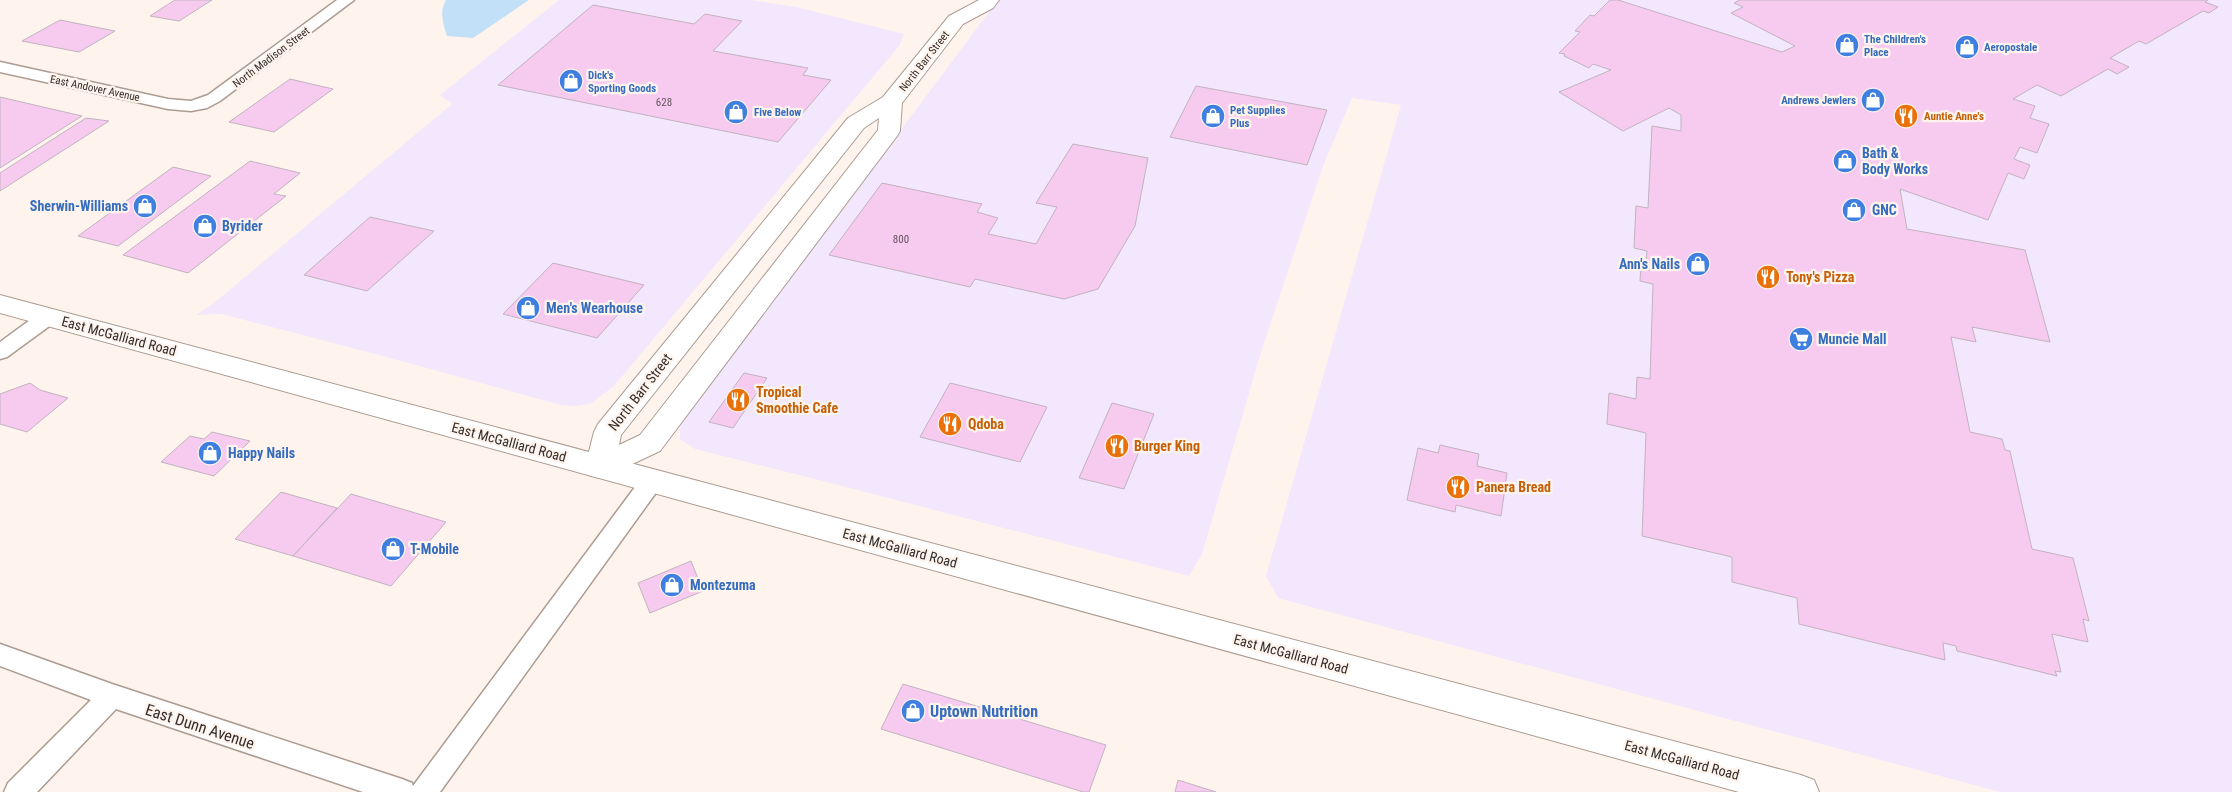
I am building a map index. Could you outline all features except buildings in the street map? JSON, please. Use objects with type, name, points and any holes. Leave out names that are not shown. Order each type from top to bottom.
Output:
[{"type":"main road","name":"North Barr Street","points":[[599,467],[608,432],[856,123],[891,102],[956,10],[986,4],[988,0]]},
{"type":"main road","name":"North Barr Street","points":[[599,467],[650,443],[889,131],[891,102]]},
{"type":"main road","name":"East McGalliard Road","points":[[0,304],[1801,792]]},
{"type":"street","name":"North Madison Street","points":[[191,108],[201,106],[214,98],[347,0]]},
{"type":"street","name":"East Andover Avenue","points":[[0,68],[191,108]]},
{"type":"street","points":[[0,352],[48,317]]},
{"type":"street","points":[[424,792],[652,481]]},
{"type":"street","name":"East Dunn Avenue","points":[[0,655],[112,696],[402,792]]},
{"type":"street","points":[[18,792],[112,696]]},
{"type":"shaded area","points":[[559,0],[751,0],[796,7],[904,34],[899,46],[614,386],[590,404],[576,406],[561,405],[222,314],[196,315],[214,303],[452,104],[440,95]]},
{"type":"shaded area","name":"Muncie Mall","points":[[998,0],[2232,0],[2232,792],[2000,792],[1278,598],[1266,576],[1401,105],[1352,98],[1323,166],[1261,352],[1202,554],[1189,576],[695,449],[680,439],[680,425]]},
{"type":"water","points":[[446,0],[529,0],[473,38],[447,36],[442,13]]},
{"type":"place","name":"The Children's Place","points":[[1847,45]]},
{"type":"place","name":"Aeropostale","points":[[1967,47]]},
{"type":"place","name":"Dick's Sporting Goods","points":[[571,81]]},
{"type":"place","name":"Andrews Jewlers","points":[[1873,100]]},
{"type":"place","name":"Five Below","points":[[736,112]]},
{"type":"place","name":"Pet Supplies Plus","points":[[1213,116]]},
{"type":"place","name":"Auntie Anne's","points":[[1906,116]]},
{"type":"place","name":"Bath & Body Works","points":[[1845,161]]},
{"type":"place","name":"Sherwin-Williams","points":[[145,206]]},
{"type":"place","name":"GNC","points":[[1854,210]]},
{"type":"place","name":"Byrider","points":[[205,226]]},
{"type":"place","name":"Ann's Nails","points":[[1698,264]]},
{"type":"place","name":"Tony's Pizza","points":[[1768,277]]},
{"type":"place","name":"Men's Wearhouse","points":[[528,308]]},
{"type":"place","name":"Muncie Mall","points":[[1801,339]]},
{"type":"place","name":"Tropical Smoothie Cafe","points":[[738,400]]},
{"type":"place","name":"Qdoba","points":[[950,424]]},
{"type":"place","name":"Burger King","points":[[1117,446]]},
{"type":"place","name":"Happy Nails","points":[[210,453]]},
{"type":"place","name":"Panera Bread","points":[[1458,487]]},
{"type":"place","name":"T-Mobile","points":[[393,549]]},
{"type":"place","name":"Montezuma","points":[[672,585]]},
{"type":"place","name":"Uptown Nutrition","points":[[913,711]]}]
